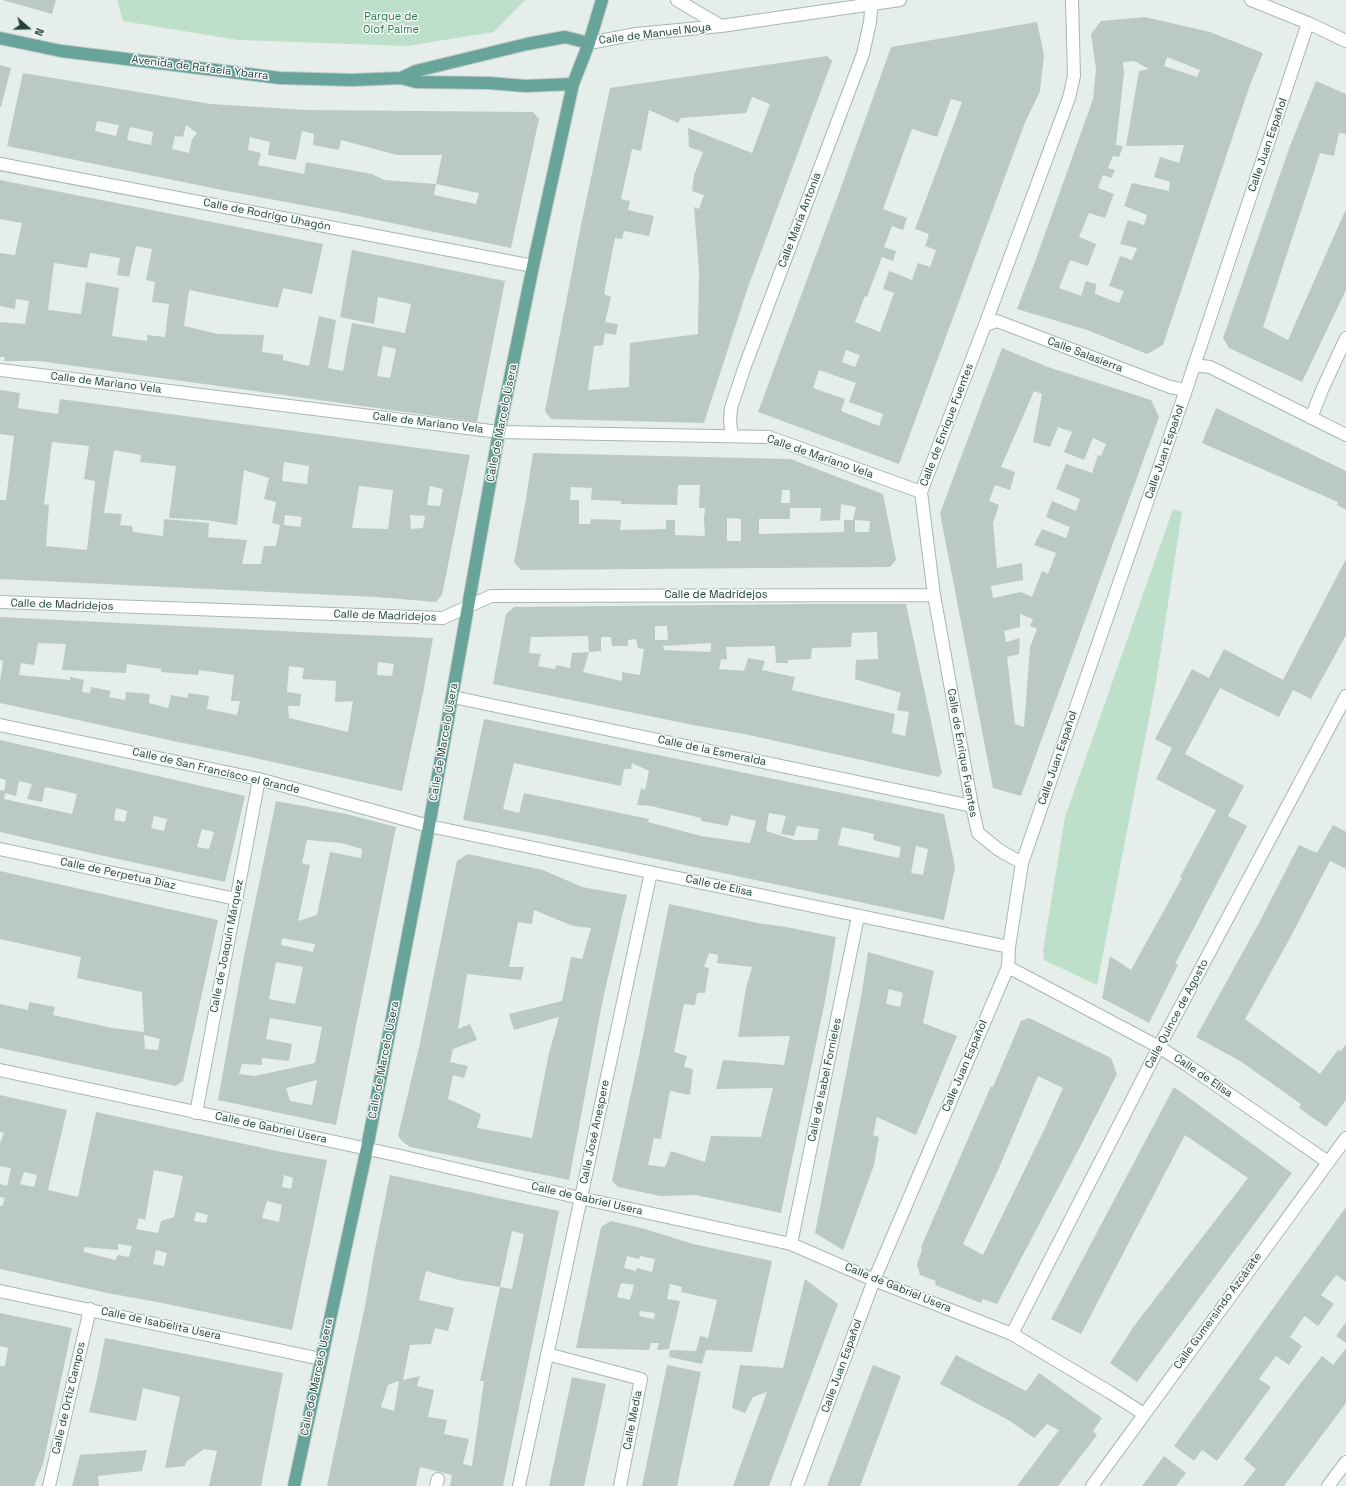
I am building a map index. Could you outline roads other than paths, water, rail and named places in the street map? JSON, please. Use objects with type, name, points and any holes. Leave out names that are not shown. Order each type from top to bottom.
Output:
[{"type":"main road","name":"Calle de Marcelo Usera","points":[[294,1486],[367,1148],[453,697],[467,608],[499,432],[533,266],[573,84],[589,42],[602,0]]},
{"type":"main road","name":"Avenida de Rafaela Ybarra","points":[[401,78],[416,71],[526,44],[565,37],[589,42]]},
{"type":"main road","name":"Avenida de Rafaela Ybarra","points":[[0,38],[61,51],[280,78],[352,80],[401,78],[416,82],[489,83],[525,86],[573,84]]},
{"type":"street","name":"Calle de Manuel Noya","points":[[677,0],[721,26]]},
{"type":"street","name":"Calle de Manuel Noya","points":[[589,42],[636,34],[721,26],[872,2],[900,0]]},
{"type":"street","name":"Calle de Enrique Fuentes","points":[[1022,863],[999,850],[978,833],[934,594],[921,492],[1069,98],[1074,76],[1072,0]]},
{"type":"street","points":[[1251,0],[1308,23],[1346,41]]},
{"type":"street","name":"Calle María Antonia","points":[[732,436],[730,422],[731,408],[863,54],[870,22],[872,2]]},
{"type":"street","name":"Calle Juan Español","points":[[797,1486],[874,1280],[1008,967],[1009,947],[1022,863],[1186,390],[1308,23]]},
{"type":"street","name":"Calle de Rodrigo Uhagón","points":[[0,164],[533,266]]},
{"type":"street","name":"Calle Salasierra","points":[[985,325],[997,321],[1170,387],[1186,390]]},
{"type":"street","points":[[1311,418],[1346,338]]},
{"type":"street","points":[[1194,365],[1210,367],[1346,435]]},
{"type":"street","name":"Calle de Mariano Vela","points":[[0,370],[499,432],[769,437],[921,492]]},
{"type":"street","name":"Calle de Madridejos","points":[[0,602],[443,618],[490,596],[934,594]]},
{"type":"street","name":"Calle Quince de Agosto","points":[[1012,1334],[1159,1047],[1346,696]]},
{"type":"street","name":"Calle de la Esmeralda","points":[[453,697],[972,806]]},
{"type":"street","name":"Calle de San Francisco el Grande","points":[[0,725],[259,779],[429,826]]},
{"type":"street","name":"Calle de Joaquín Márquez","points":[[196,1113],[259,779]]},
{"type":"street","name":"Calle de Elisa","points":[[429,826],[1009,947]]},
{"type":"street","name":"Calle de Perpetua Díaz","points":[[0,849],[236,899]]},
{"type":"street","name":"Calle José Anespere","points":[[519,1486],[651,872]]},
{"type":"street","name":"Calle de Isabel Fornieles","points":[[792,1244],[858,916]]},
{"type":"street","name":"Calle de Elisa","points":[[1008,967],[1159,1047],[1328,1162]]},
{"type":"street","name":"Calle de Gabriel Usera","points":[[0,1070],[196,1113],[367,1148],[580,1198],[792,1244],[874,1280],[1012,1334],[1144,1414]]},
{"type":"street","name":"Calle Gumersindo Azcárate","points":[[1092,1486],[1346,1138]]},
{"type":"street","name":"Calle de Isabelita Usera","points":[[0,1291],[321,1359]]},
{"type":"street","name":"Calle de Ortiz Campos","points":[[49,1486],[90,1309]]},
{"type":"street","name":"Calle Media","points":[[547,1354],[641,1379],[620,1486]]},
{"type":"street","points":[[1328,1486],[1346,1462]]},
{"type":"park label","name":"Parque de Olof Palme","points":[[391,23]]}]
